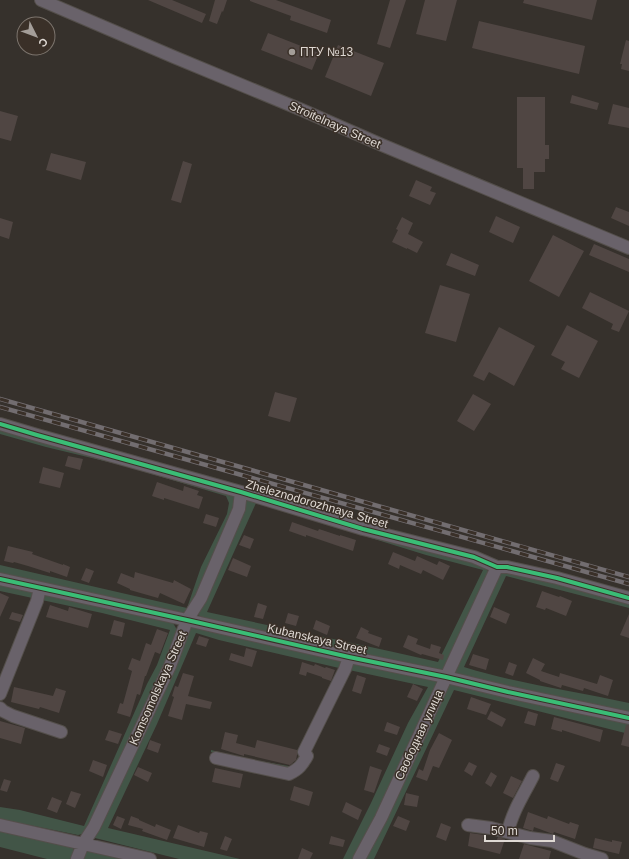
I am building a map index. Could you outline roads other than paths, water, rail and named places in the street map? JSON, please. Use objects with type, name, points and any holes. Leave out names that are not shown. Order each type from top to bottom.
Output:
[{"type":"street","name":"Stroitelnaya Street","points":[[41,0],[629,248]]},
{"type":"street","name":"Zheleznodorozhnaya Street","points":[[0,424],[241,492],[363,529],[474,557],[497,567],[507,567],[557,578],[629,598]]},
{"type":"street","name":"Komsomolskaya Street","points":[[77,859],[83,844],[94,827],[170,666],[187,620],[201,598],[207,585],[239,509],[241,492]]},
{"type":"street","name":"Свободная улица","points":[[359,859],[381,818],[497,567]]},
{"type":"street","name":"Kubanskaya Street","points":[[0,579],[629,718]]},
{"type":"street","points":[[0,694],[37,601],[40,588]]},
{"type":"street","name":"Kubanskaya Street","points":[[216,758],[289,774],[297,770],[307,756],[304,752],[345,669],[349,657]]},
{"type":"street","points":[[0,708],[13,716],[61,732]]},
{"type":"street","points":[[508,832],[517,807],[533,776]]},
{"type":"street","points":[[0,825],[150,859]]},
{"type":"street","points":[[468,825],[491,828],[530,838],[552,841],[602,859]]},
{"type":"railway","points":[[0,399],[629,577]]},
{"type":"railway","points":[[0,407],[629,584]]},
{"type":"place","name":"ПТУ №13","points":[[292,52]]}]
